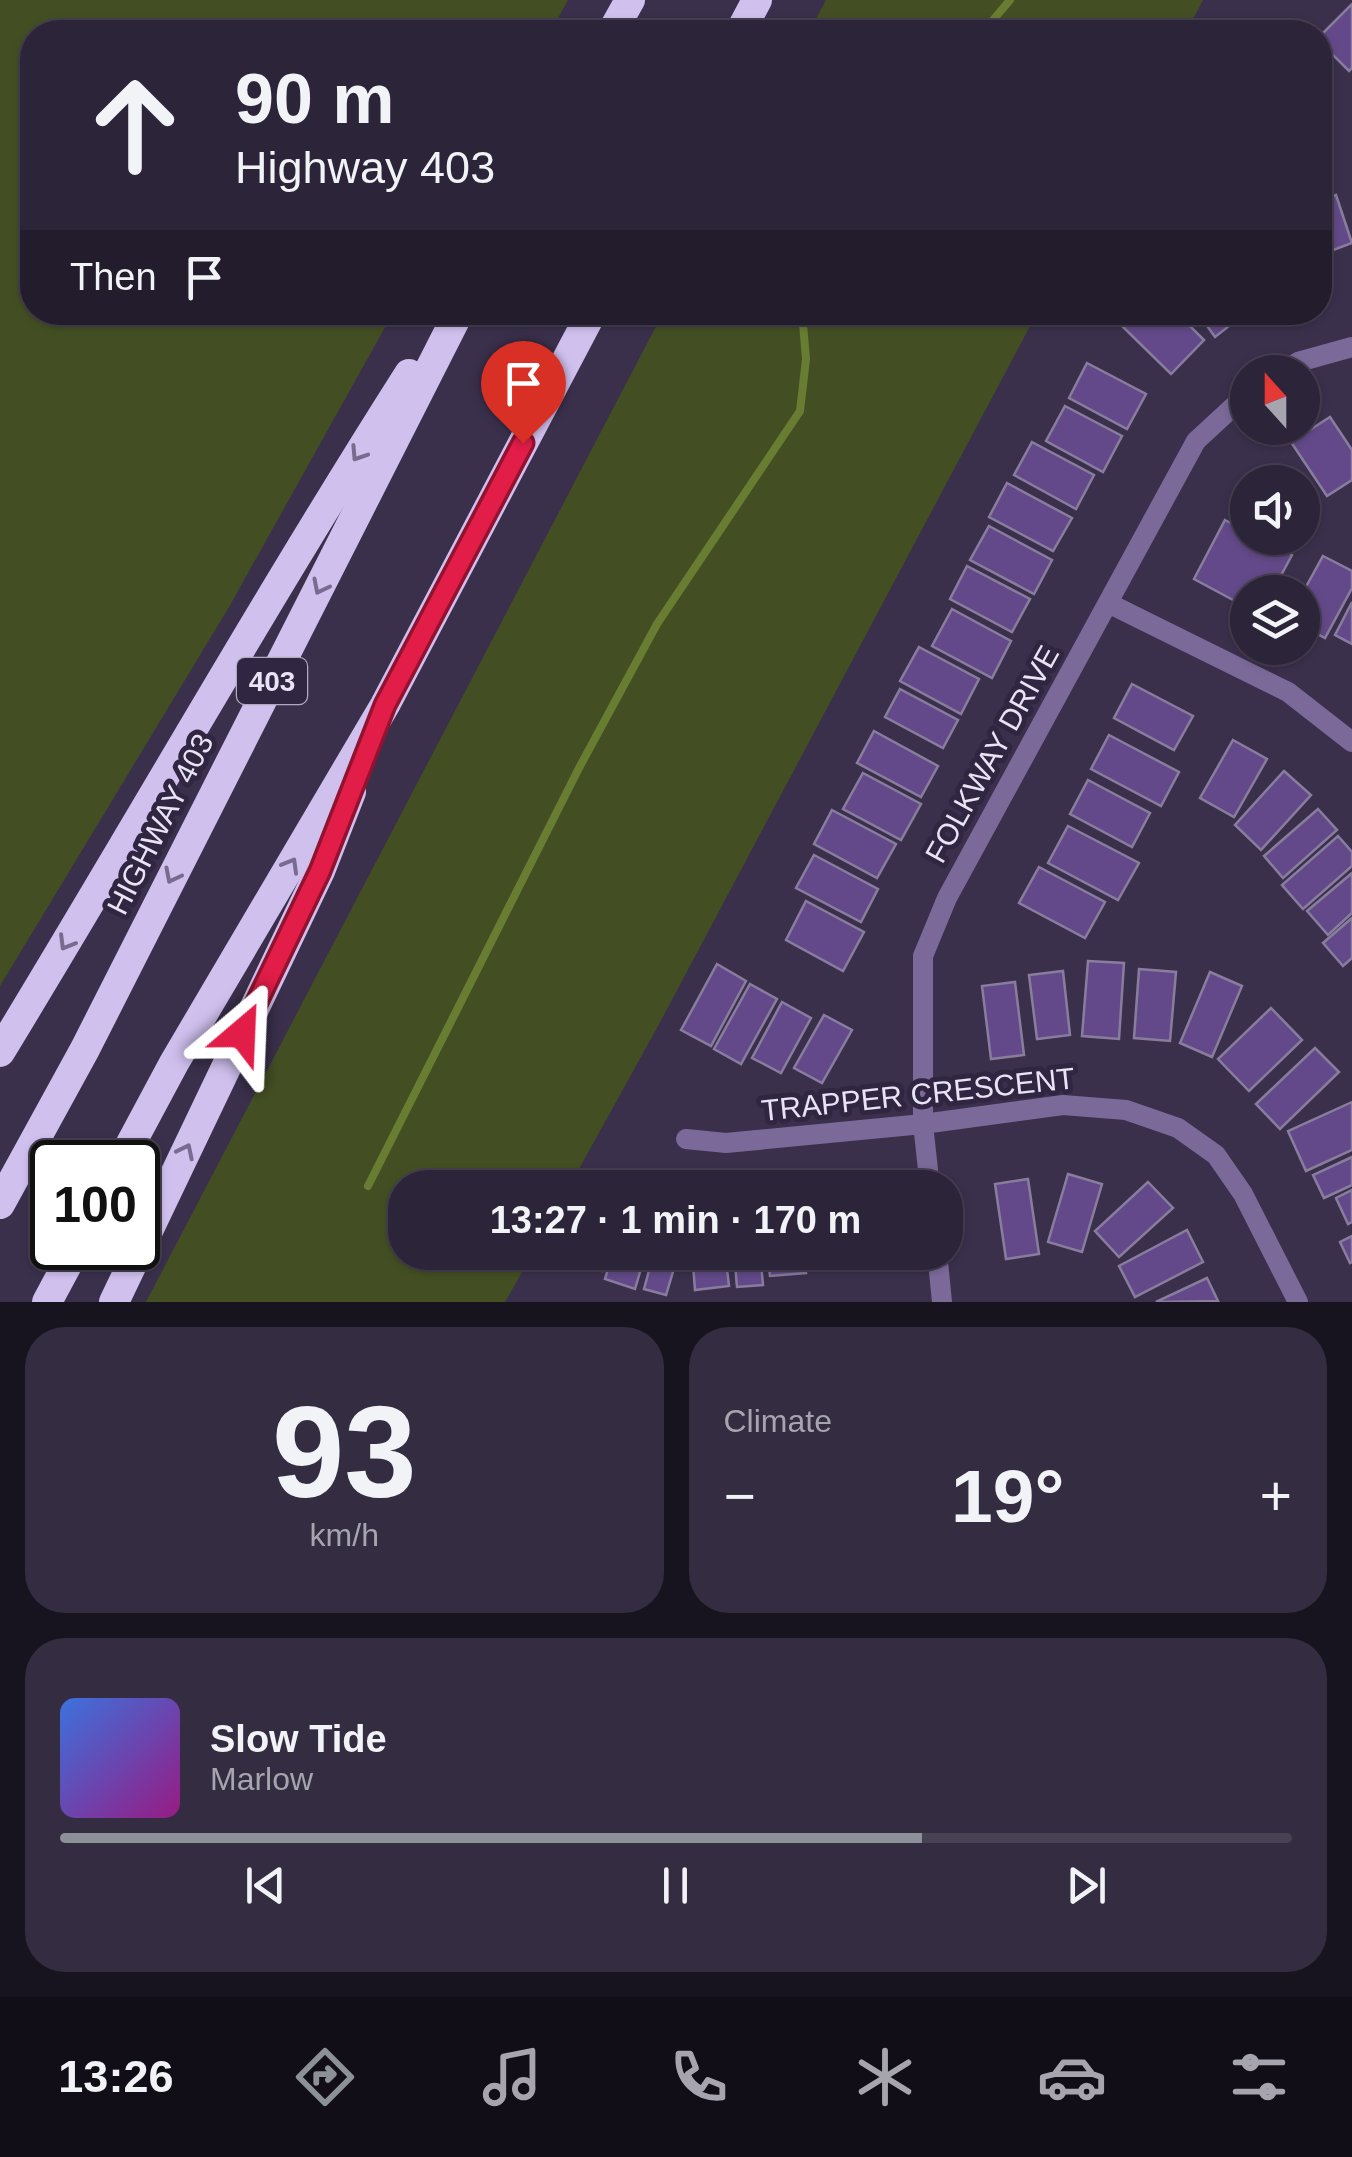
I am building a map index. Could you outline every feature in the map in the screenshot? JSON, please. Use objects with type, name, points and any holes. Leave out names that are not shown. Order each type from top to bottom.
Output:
[{"type":"highway","points":[[0,1052],[153,801],[309,530],[440,325]]},
{"type":"highway","name":"HIGHWAY 403","points":[[0,1204],[85,1049],[452,325]]},
{"type":"highway","points":[[133,1140],[385,705],[585,325]]},
{"type":"highway","points":[[114,1302],[320,871],[385,705]]},
{"type":"highway","points":[[47,1302],[64,1270]]},
{"type":"street","points":[[1320,356],[1352,347]]},
{"type":"street","name":"FOLKWAY DRIVE","points":[[928,1170],[923,1124],[923,956],[947,898],[1196,441],[1230,410]]},
{"type":"street","points":[[1108,603],[1288,692],[1352,742]]},
{"type":"street","name":"TRAPPER CRESCENT","points":[[686,1138],[726,1143],[923,1124],[1064,1105],[1126,1110],[1178,1128],[1216,1155],[1243,1194],[1298,1302]]},
{"type":"street","points":[[939,1270],[942,1302]]},
{"type":"green space","points":[[0,0],[568,0],[557,20],[20,20],[20,325],[386,325],[229,607],[0,986]]},
{"type":"green space","points":[[826,0],[1203,0],[1192,20],[815,20]]},
{"type":"green space","points":[[657,325],[1031,325],[578,1170],[388,1170],[388,1270],[523,1270],[505,1302],[146,1302]]},
{"type":"building","points":[[1352,4],[1349,71],[1332,54],[1332,24]]},
{"type":"building","points":[[1336,195],[1352,243],[1332,250],[1332,196]]},
{"type":"building","points":[[1189,325],[1204,340],[1171,374],[1123,327]]},
{"type":"building","points":[[1206,325],[1230,325],[1215,337]]},
{"type":"building","points":[[1087,363],[1146,394],[1127,429],[1069,398]]},
{"type":"building","points":[[1065,406],[1122,436],[1103,472],[1046,441]]},
{"type":"building","points":[[1330,417],[1352,450],[1352,480],[1327,496],[1320,486],[1320,465],[1306,465],[1293,445],[1320,445],[1320,423]]},
{"type":"building","points":[[1032,442],[1094,475],[1076,509],[1014,475]]},
{"type":"building","points":[[1007,483],[1072,518],[1053,551],[989,517]]},
{"type":"building","points":[[1225,520],[1230,523],[1230,555],[1292,555],[1281,575],[1230,575],[1230,598],[1194,579]]},
{"type":"building","points":[[989,526],[1052,560],[1034,594],[970,560]]},
{"type":"building","points":[[1323,556],[1352,571],[1352,588],[1325,638],[1320,635],[1320,575],[1312,575]]},
{"type":"building","points":[[967,566],[1030,599],[1012,632],[950,599]]},
{"type":"building","points":[[1352,602],[1352,644],[1335,635]]},
{"type":"building","points":[[952,609],[1011,641],[992,678],[932,646]]},
{"type":"building","points":[[919,647],[979,679],[961,714],[900,681]]},
{"type":"building","points":[[1132,684],[1193,716],[1174,750],[1114,718]]},
{"type":"building","points":[[900,689],[958,720],[943,748],[885,717]]},
{"type":"building","points":[[874,731],[938,766],[921,797],[857,763]]},
{"type":"building","points":[[1109,735],[1179,772],[1161,806],[1091,769]]},
{"type":"building","points":[[1233,740],[1267,759],[1234,817],[1200,798]]},
{"type":"building","points":[[1284,771],[1311,795],[1261,850],[1235,825]]},
{"type":"building","points":[[863,773],[921,804],[901,840],[843,809]]},
{"type":"building","points":[[1088,780],[1150,813],[1132,847],[1070,814]]},
{"type":"building","points":[[1318,809],[1337,830],[1283,878],[1264,856]]},
{"type":"building","points":[[832,810],[896,844],[877,878],[814,844]]},
{"type":"building","points":[[1068,826],[1139,863],[1118,900],[1048,863]]},
{"type":"building","points":[[1338,836],[1352,852],[1352,866],[1303,909],[1282,885]]},
{"type":"building","points":[[814,855],[878,889],[861,922],[796,888]]},
{"type":"building","points":[[1039,867],[1105,902],[1085,938],[1019,903]]},
{"type":"building","points":[[1352,873],[1352,913],[1328,935],[1307,911]]},
{"type":"building","points":[[806,901],[864,932],[843,971],[786,940]]},
{"type":"building","points":[[1352,918],[1352,958],[1343,966],[1323,943]]},
{"type":"building","points":[[1088,961],[1124,963],[1119,1039],[1082,1036]]},
{"type":"building","points":[[717,964],[746,981],[711,1046],[681,1030]]},
{"type":"building","points":[[1139,969],[1176,972],[1170,1041],[1134,1038]]},
{"type":"building","points":[[1063,971],[1070,1035],[1037,1039],[1029,975]]},
{"type":"building","points":[[1210,972],[1242,986],[1212,1057],[1180,1043]]},
{"type":"building","points":[[1015,982],[1024,1055],[991,1059],[982,986]]},
{"type":"building","points":[[750,984],[777,999],[741,1064],[714,1049]]},
{"type":"building","points":[[782,1002],[811,1018],[781,1073],[752,1058]]},
{"type":"building","points":[[1271,1008],[1302,1040],[1249,1091],[1218,1059]]},
{"type":"building","points":[[824,1015],[852,1030],[822,1083],[794,1068]]},
{"type":"building","points":[[1315,1048],[1339,1072],[1280,1129],[1256,1104]]},
{"type":"building","points":[[1352,1102],[1352,1150],[1306,1171],[1288,1131]]},
{"type":"building","points":[[1352,1157],[1352,1185],[1324,1198],[1313,1175]]},
{"type":"building","points":[[1068,1174],[1102,1184],[1082,1252],[1048,1242]]},
{"type":"building","points":[[1028,1179],[1039,1254],[1006,1259],[995,1184]]},
{"type":"building","points":[[1148,1182],[1173,1208],[1119,1257],[1095,1231]]},
{"type":"building","points":[[1352,1190],[1352,1222],[1348,1224],[1336,1198]]},
{"type":"building","points":[[1187,1230],[1203,1262],[1135,1297],[1119,1266]]},
{"type":"building","points":[[1352,1236],[1352,1262],[1350,1263],[1340,1242]]},
{"type":"building","points":[[608,1270],[641,1270],[635,1289],[605,1279]]},
{"type":"building","points":[[649,1270],[674,1270],[666,1295],[644,1289]]},
{"type":"building","points":[[693,1270],[727,1270],[729,1286],[695,1290]]},
{"type":"building","points":[[736,1270],[762,1270],[763,1285],[737,1287]]},
{"type":"building","points":[[769,1270],[806,1270],[806,1273],[770,1276]]},
{"type":"building","points":[[1207,1278],[1218,1301],[1156,1302]]},
{"type":"waterway","points":[[993,20],[1010,0]]},
{"type":"waterway","points":[[368,1186],[579,768],[657,624],[800,411],[806,359],[803,325]]},
{"type":"route","points":[[242,1033],[320,871],[385,705],[523,443]]}]
